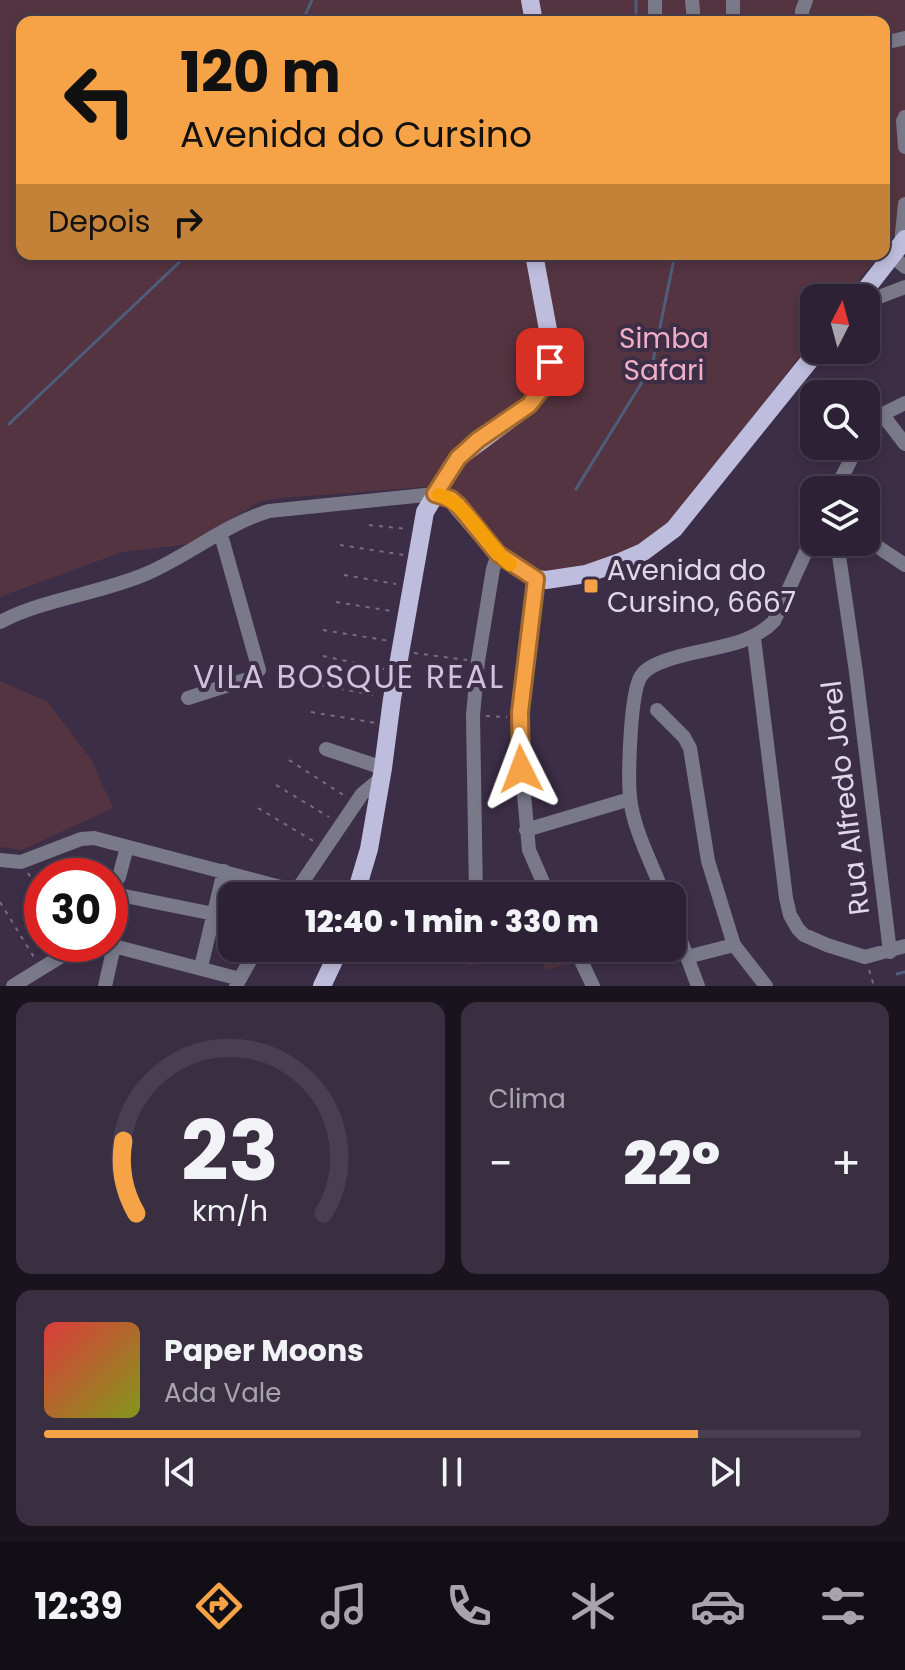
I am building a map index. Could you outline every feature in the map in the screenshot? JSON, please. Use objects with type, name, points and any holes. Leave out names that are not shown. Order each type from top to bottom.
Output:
[{"type":"main road","points":[[872,284],[901,251]]},
{"type":"main road","points":[[359,882],[369,849],[425,512],[458,458],[478,440],[529,405],[541,390],[550,362],[549,335],[535,260]]},
{"type":"main road","points":[[435,494],[451,499],[498,554],[536,579],[586,574],[620,562],[674,529],[807,364]]},
{"type":"main road","points":[[322,986],[333,962]]},
{"type":"street","points":[[905,117],[905,147]]},
{"type":"street","points":[[901,251],[905,204]]},
{"type":"street","points":[[880,297],[905,287]]},
{"type":"street","points":[[905,403],[882,414],[905,444]]},
{"type":"street","points":[[0,622],[143,575],[180,559],[248,517],[269,511],[435,494]]},
{"type":"street","points":[[188,698],[251,678],[259,670],[221,535]]},
{"type":"street","points":[[880,548],[905,565]]},
{"type":"street","points":[[476,882],[473,715],[478,661],[498,554]]},
{"type":"street","points":[[659,882],[630,799],[637,685],[646,670],[667,660],[754,638],[774,621],[804,556]]},
{"type":"street","name":"Rua Alfredo Jorel","points":[[839,556],[890,952]]},
{"type":"street","points":[[536,579],[520,718],[526,830],[529,850],[543,882]]},
{"type":"street","points":[[754,638],[790,915],[804,935],[865,957],[905,946]]},
{"type":"street","points":[[657,710],[684,737],[690,748],[708,861],[734,945],[766,986]]},
{"type":"street","points":[[303,882],[340,824],[369,785],[382,773],[326,749]]},
{"type":"street","points":[[526,830],[630,799]]},
{"type":"street","points":[[0,860],[21,862],[81,839],[94,838],[224,871],[249,882]]},
{"type":"street","points":[[124,858],[127,847]]},
{"type":"street","points":[[201,967],[224,871]]},
{"type":"street","points":[[128,896],[214,914]]},
{"type":"street","points":[[698,986],[687,957],[734,945]]},
{"type":"street","points":[[128,949],[201,967],[238,982],[249,962]]},
{"type":"street","points":[[17,985],[53,962]]},
{"type":"street","points":[[105,986],[108,962]]},
{"type":"street","points":[[582,962],[593,986]]},
{"type":"path","points":[[369,525],[421,530]]},
{"type":"path","points":[[340,545],[417,557]]},
{"type":"path","points":[[344,575],[413,586]]},
{"type":"path","points":[[336,602],[408,614]]},
{"type":"path","points":[[323,630],[478,661]]},
{"type":"path","points":[[323,656],[397,672]]},
{"type":"path","points":[[320,685],[392,699]]},
{"type":"path","points":[[311,712],[389,726]]},
{"type":"path","points":[[473,715],[520,718]]},
{"type":"path","points":[[289,760],[356,803]]},
{"type":"path","points":[[276,785],[340,824]]},
{"type":"path","points":[[258,808],[326,849]]},
{"type":"path","points":[[57,849],[63,858]]},
{"type":"path","points":[[21,862],[24,867]]},
{"type":"path","points":[[0,902],[42,969]]},
{"type":"path","points":[[865,957],[874,986]]},
{"type":"green space","name":"Simba Safari","points":[[0,0],[905,0],[905,221],[890,240],[890,16],[16,16],[16,260],[875,260],[856,284],[800,284],[800,356],[670,524],[627,552],[589,565],[541,570],[510,552],[459,493],[446,486],[259,502],[190,544],[122,552],[0,597]]},
{"type":"green space","points":[[0,681],[48,702],[91,759],[113,808],[22,850],[0,847]]},
{"type":"green space","points":[[466,962],[487,962],[467,966]]},
{"type":"green space","points":[[543,962],[575,963],[545,970]]},
{"type":"waterway","points":[[305,16],[312,0]]},
{"type":"waterway","points":[[636,0],[636,16]]},
{"type":"waterway","points":[[9,424],[182,260]]},
{"type":"waterway","points":[[576,489],[652,366],[674,260]]},
{"type":"waterway","points":[[897,974],[905,972]]},
{"type":"slow traffic","points":[[439,495],[458,505],[485,540],[510,564]]},
{"type":"place","name":"Avenida do Cursino, 6667","points":[[591,586]]},
{"type":"district","name":"VILA BOSQUE REAL","points":[[349,677]]},
{"type":"route","points":[[521,769],[520,712],[536,579],[498,554],[451,499],[435,494],[458,458],[478,440],[529,405],[541,390],[550,362]]}]
